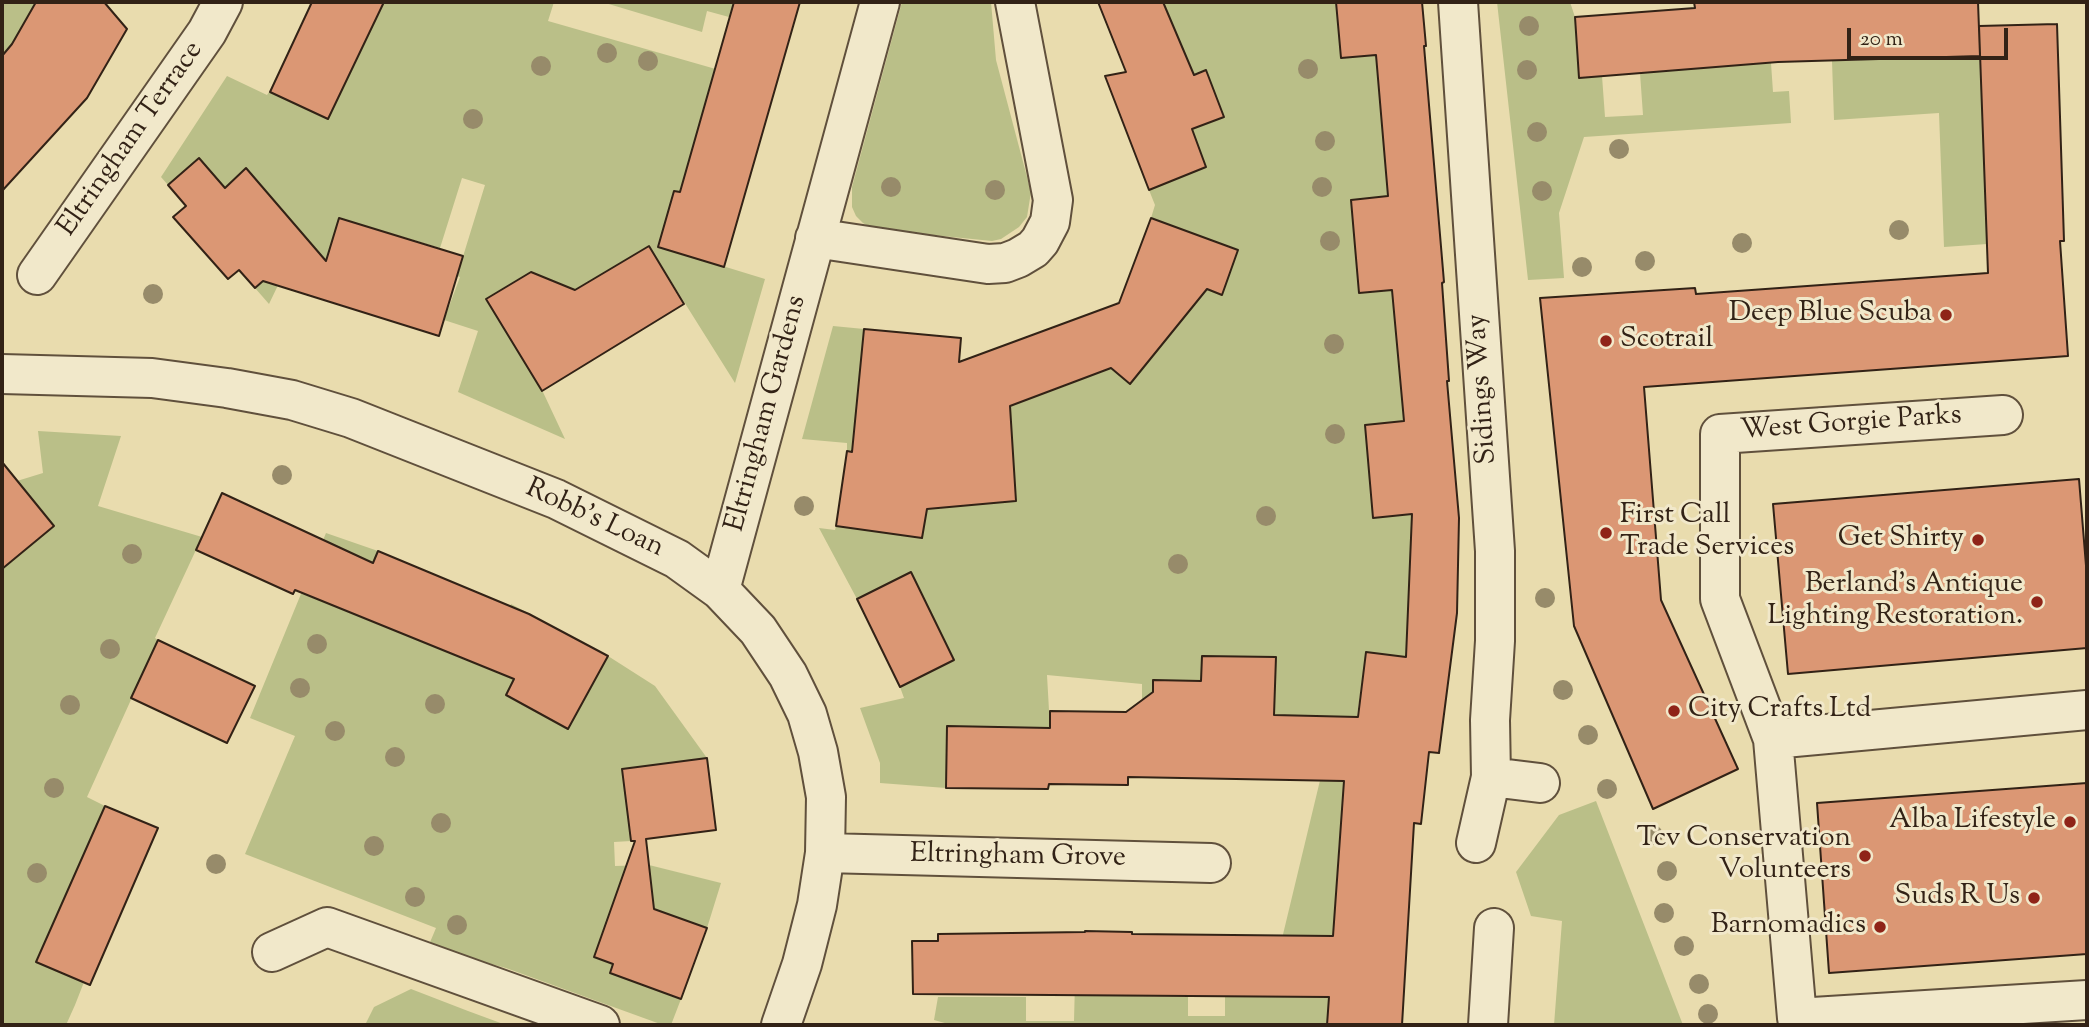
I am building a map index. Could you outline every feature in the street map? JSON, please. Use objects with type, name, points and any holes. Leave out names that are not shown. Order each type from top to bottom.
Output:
[{"type":"street","name":"Eltringham Terrace","points":[[37,275],[207,32],[223,2]]},
{"type":"street","name":"Eltringham Gardens","points":[[720,590],[880,2]]},
{"type":"street","points":[[816,238],[988,264],[1005,263],[1018,258],[1040,241],[1050,222],[1053,200],[1015,2]]},
{"type":"street","name":"Sidings Way","points":[[1458,2],[1495,551],[1491,777],[1476,843]]},
{"type":"street","name":"Robb's Loan","points":[[2,374],[152,378],[292,400],[351,418],[556,499],[677,559],[720,590],[758,630],[788,675],[807,714],[818,752],[826,797],[825,853],[817,905],[805,953],[781,1025]]},
{"type":"street","name":"West Gorgie Parks","points":[[2003,415],[1720,434],[1720,599],[1773,739],[1797,1017],[2087,1000]]},
{"type":"street","points":[[1773,739],[2087,710]]},
{"type":"street","points":[[1491,777],[1540,783]]},
{"type":"street","name":"Eltringham Grove","points":[[825,853],[1211,863]]},
{"type":"street","points":[[272,952],[327,927],[600,1025]]},
{"type":"street","points":[[1489,1025],[1494,928]]},
{"type":"green space","points":[[2,2],[36,2],[21,28],[48,44],[6,51],[2,56]]},
{"type":"green space","points":[[384,2],[554,2],[548,21],[775,86],[740,209],[674,191],[665,222],[677,252],[765,279],[735,383],[649,246],[562,298],[550,280],[531,272],[487,298],[542,390],[565,439],[458,392],[478,331],[444,320],[460,277],[457,276],[485,185],[462,178],[440,248],[339,218],[317,290],[281,279],[269,304],[255,288],[280,266],[246,168],[225,188],[199,158],[168,185],[161,177],[227,76],[328,119]]},
{"type":"green space","points":[[602,2],[734,2],[729,17],[707,11],[702,32]]},
{"type":"green space","points":[[902,2],[991,2],[996,60],[1031,192],[1027,217],[1019,227],[1001,239],[992,241],[873,229],[856,216],[852,207],[852,187]]},
{"type":"green space","points":[[1163,2],[1336,2],[1341,58],[1389,53],[1414,188],[1356,247],[1359,293],[1407,289],[1410,420],[1365,425],[1373,518],[1422,513],[1411,658],[1366,653],[1339,841],[1327,1025],[952,1025],[934,1020],[938,997],[1026,997],[1026,1021],[1074,1021],[1075,982],[1130,982],[1130,996],[1188,997],[1188,1016],[1225,1016],[1225,997],[1249,997],[1249,976],[1273,976],[1335,718],[1274,715],[1275,657],[1202,656],[1201,681],[1153,680],[1152,713],[1142,713],[1142,684],[1047,675],[1050,728],[947,727],[946,788],[880,783],[880,763],[860,708],[904,698],[900,687],[954,659],[911,572],[857,599],[819,528],[835,530],[836,526],[922,538],[933,465],[847,451],[847,443],[802,439],[833,326],[864,329],[858,390],[982,410],[1096,356],[1130,384],[1174,329],[1191,283],[1221,294],[1238,250],[1151,218],[1155,205],[1149,190],[1206,167],[1192,129],[1224,117],[1206,71],[1173,83],[1187,61]]},
{"type":"green space","points":[[1497,2],[1570,2],[1575,17],[1579,77],[1602,76],[1605,117],[1643,115],[1640,73],[1771,63],[1773,92],[1789,91],[1791,123],[1584,137],[1559,213],[1564,278],[1528,280]]},
{"type":"green space","points":[[1980,56],[1987,244],[1944,247],[1939,113],[1834,120],[1832,61]]},
{"type":"green space","points":[[38,431],[121,436],[98,506],[202,537],[155,638],[158,640],[87,797],[105,806],[37,961],[84,982],[75,1005],[66,1025],[2,1025],[2,569],[54,526],[17,481],[43,473]]},
{"type":"green space","points":[[326,533],[378,551],[353,613],[483,666],[511,604],[545,622],[506,695],[569,728],[608,656],[655,686],[707,758],[622,769],[631,841],[614,842],[615,866],[649,865],[721,883],[707,928],[633,901],[602,933],[594,957],[613,964],[610,973],[681,999],[671,1025],[663,1025],[506,968],[428,947],[436,928],[245,854],[295,736],[250,718]]},
{"type":"green space","points":[[1596,801],[1683,1025],[1554,1025],[1562,921],[1531,916],[1516,872],[1559,815]]},
{"type":"green space","points":[[411,989],[506,1025],[365,1025],[374,1007]]},
{"type":"building","points":[[36,2],[104,2],[127,29],[87,98],[2,191],[2,56]]},
{"type":"building","points":[[312,2],[384,2],[328,119],[270,92]]},
{"type":"building","points":[[734,2],[800,2],[724,267],[658,247],[674,191],[680,192]]},
{"type":"building","points":[[1098,2],[1163,2],[1194,75],[1206,70],[1224,117],[1192,129],[1206,167],[1149,190],[1105,76],[1126,72]]},
{"type":"building","points":[[1336,2],[1422,2],[1444,282],[1447,381],[1459,518],[1457,613],[1439,753],[1429,752],[1421,824],[1414,823],[1402,1025],[1327,1025],[1329,997],[913,994],[912,941],[938,941],[938,934],[1085,931],[1333,936],[1344,781],[1128,777],[1128,785],[1049,784],[1048,789],[946,788],[947,726],[1050,728],[1050,711],[1126,712],[1153,692],[1153,680],[1201,681],[1202,656],[1276,657],[1274,715],[1358,717],[1366,652],[1406,657],[1412,514],[1373,518],[1365,425],[1404,421],[1392,290],[1359,293],[1351,200],[1388,196],[1376,55],[1341,58]]},
{"type":"building","points":[[1694,2],[1978,2],[1980,56],[1778,62],[1579,78],[1575,17],[1695,8]]},
{"type":"building","points":[[2057,24],[2064,241],[2060,241],[2068,356],[1644,387],[1661,600],[1738,769],[1653,809],[1574,626],[1540,298],[1695,288],[1696,294],[1988,273],[1979,26]]},
{"type":"building","points":[[199,158],[225,188],[246,168],[326,261],[339,218],[463,256],[439,336],[263,281],[255,288],[239,270],[228,279],[173,217],[186,206],[168,185]]},
{"type":"building","points":[[1151,218],[1238,250],[1222,295],[1207,289],[1130,384],[1111,368],[1010,406],[1016,501],[927,509],[922,538],[836,526],[847,451],[852,452],[864,329],[961,338],[959,362],[1119,303]]},
{"type":"building","points":[[649,246],[684,304],[542,391],[486,299],[531,272],[575,290]]},
{"type":"building","points":[[2,462],[54,526],[2,569]]},
{"type":"building","points":[[2079,479],[2087,578],[2087,648],[1788,674],[1773,504]]},
{"type":"building","points":[[222,493],[373,563],[378,551],[529,614],[608,656],[568,729],[506,695],[514,679],[295,590],[293,594],[196,550]]},
{"type":"building","points":[[911,572],[954,660],[900,687],[857,599]]},
{"type":"building","points":[[158,640],[255,686],[227,743],[131,698]]},
{"type":"building","points":[[707,758],[716,830],[646,839],[654,909],[707,928],[681,999],[610,973],[613,964],[594,957],[635,841],[631,841],[622,769]]},
{"type":"building","points":[[2087,783],[2087,954],[1829,973],[1817,803]]},
{"type":"building","points":[[105,806],[158,828],[90,985],[36,962]]},
{"type":"place","name":"Deep Blue Scuba","points":[[1946,315]]},
{"type":"place","name":"Scotrail","points":[[1606,341]]},
{"type":"place","name":"First Call Trade Services","points":[[1606,533]]},
{"type":"place","name":"Get Shirty","points":[[1978,540]]},
{"type":"place","name":"Berland's Antique Lighting Restoration.","points":[[2037,602]]},
{"type":"place","name":"City Crafts Ltd","points":[[1674,711]]},
{"type":"place","name":"Alba Lifestyle","points":[[2070,822]]},
{"type":"place","name":"Tcv Conservation Volunteers","points":[[1865,856]]},
{"type":"place","name":"Suds R Us","points":[[2034,898]]},
{"type":"place","name":"Barnomadics","points":[[1880,927]]}]
